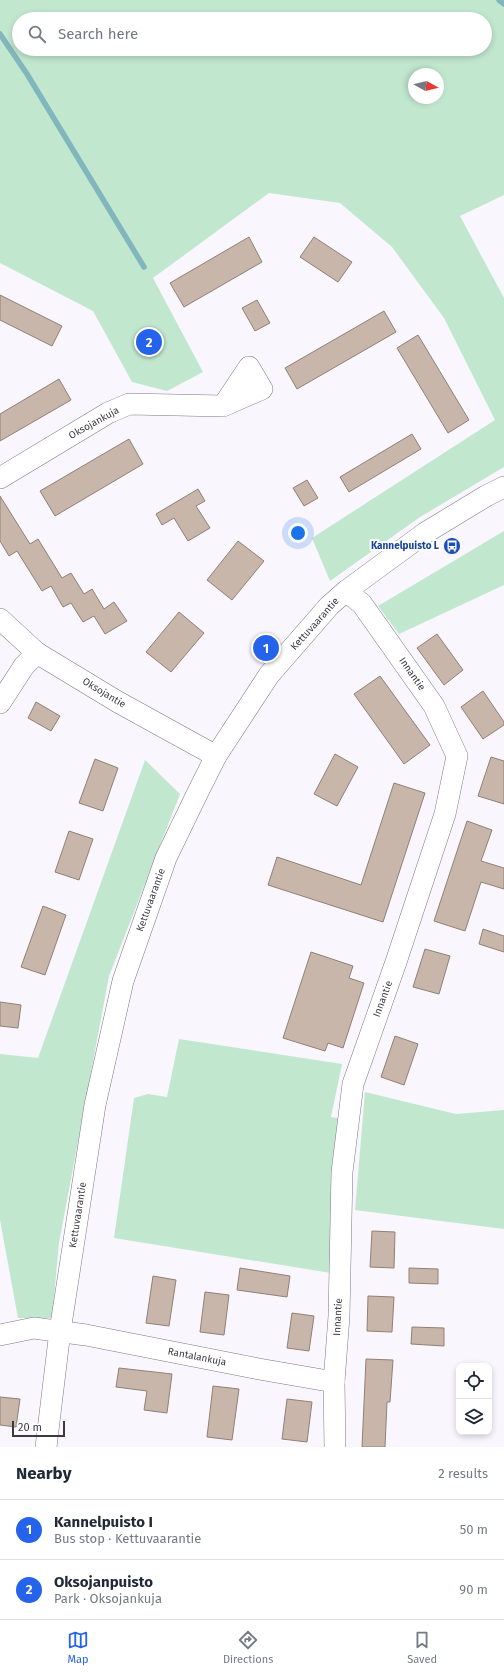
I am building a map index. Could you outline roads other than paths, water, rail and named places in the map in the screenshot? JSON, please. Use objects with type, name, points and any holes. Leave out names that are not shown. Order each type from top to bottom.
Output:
[{"type":"street","name":"Oksojankuja","points":[[0,478],[108,413],[129,404],[223,406]]},
{"type":"street","name":"Kettuvaarantie","points":[[46,1447],[60,1331],[95,1105],[123,981],[166,858],[216,756],[269,675],[329,606],[346,590],[425,533],[486,496],[504,487]]},
{"type":"street","name":"Innantie","points":[[335,1447],[334,1382],[339,1316],[342,1172],[353,1084],[396,962],[445,814],[457,756],[434,706],[362,604],[346,590]]},
{"type":"street","name":"Oksojantie","points":[[0,619],[37,653],[118,702],[216,756]]},
{"type":"street","points":[[0,703],[24,666],[37,653]]},
{"type":"street","name":"Rantalankuja","points":[[0,1335],[34,1328],[60,1331],[334,1382]]},
{"type":"waterway","points":[[499,0],[504,4]]},
{"type":"waterway","points":[[0,34],[12,52]]},
{"type":"waterway","points":[[15,56],[144,267]]},
{"type":"place","name":"Oksojanpuisto","points":[[149,342]]},
{"type":"place","name":"Kannelpuisto L","points":[[452,546]]},
{"type":"place","name":"Kannelpuisto I","points":[[266,648]]}]
